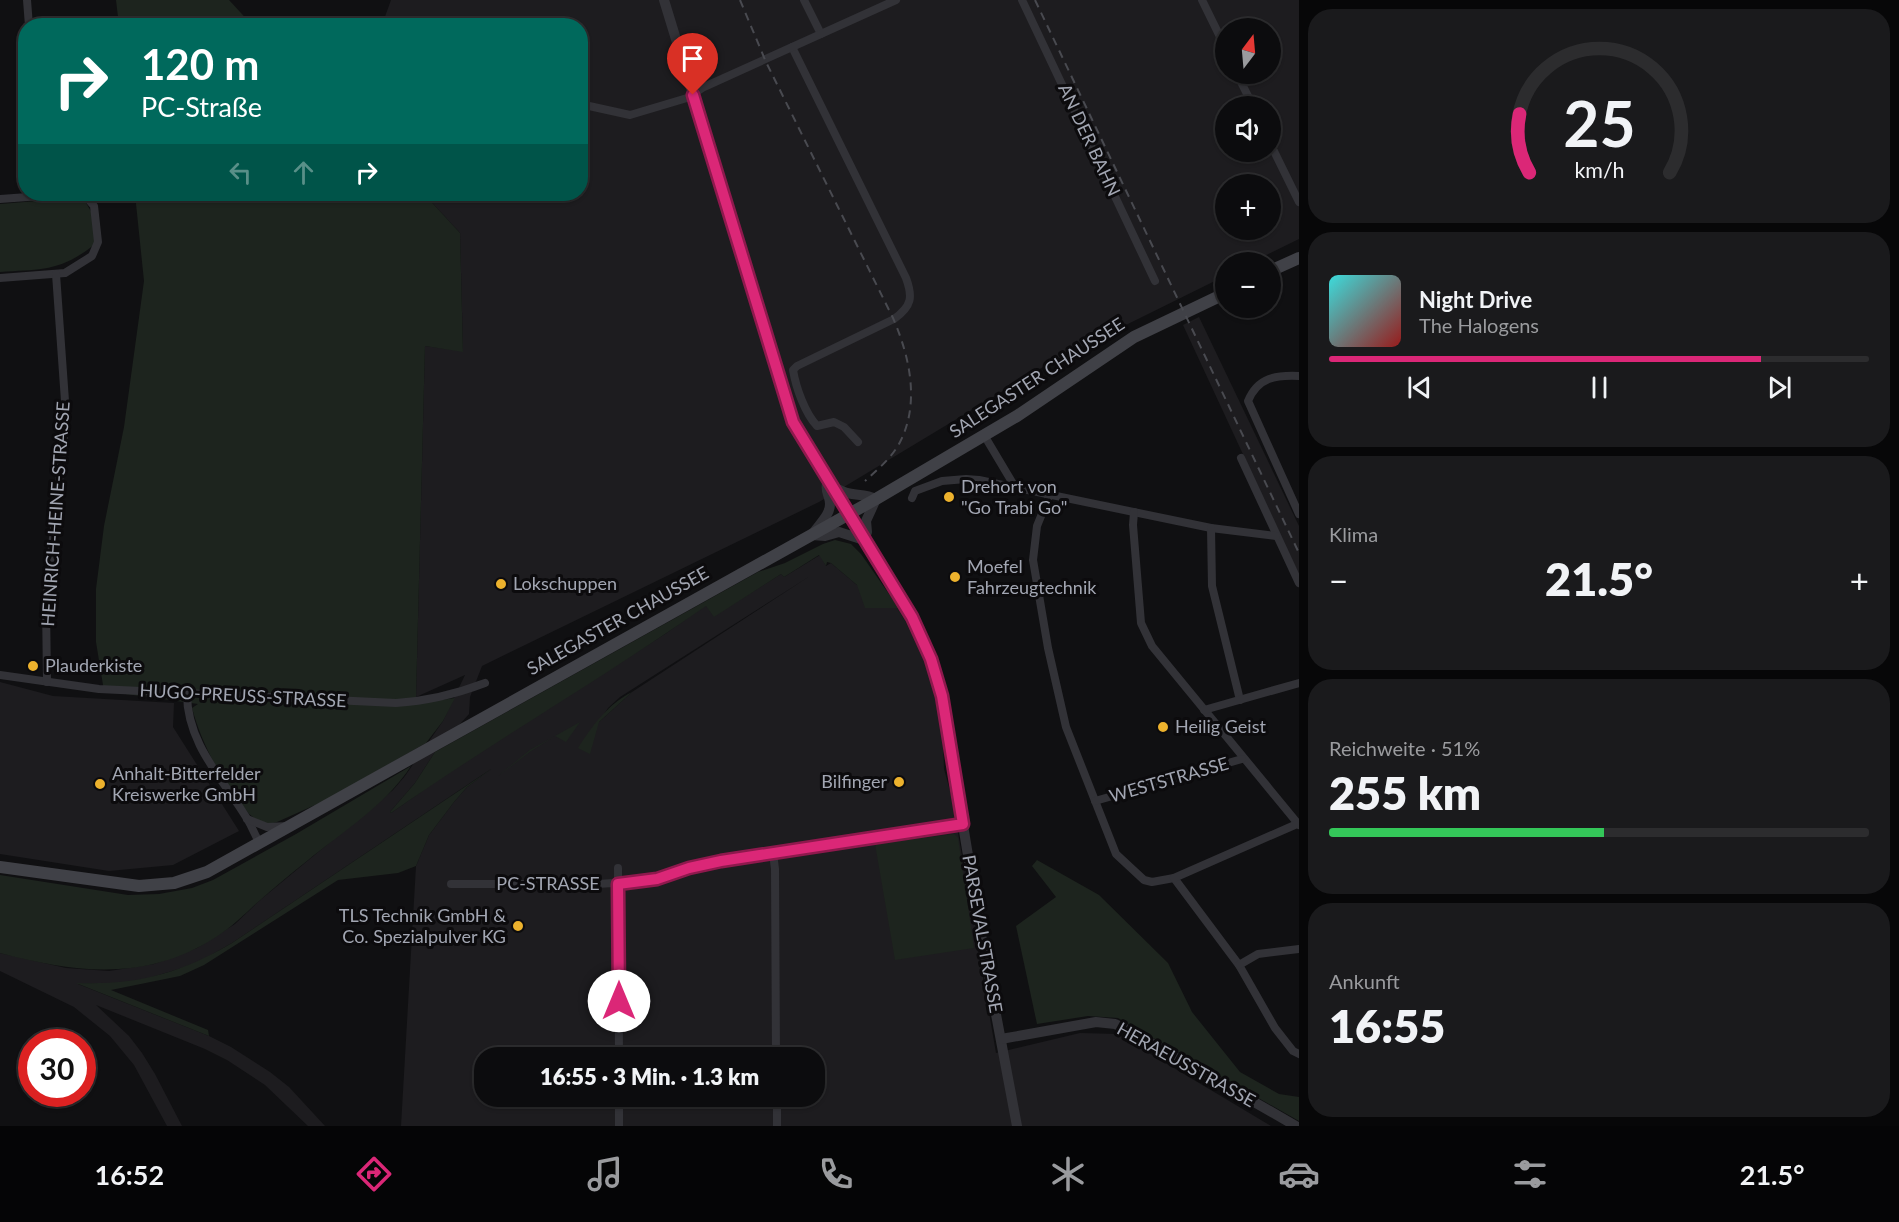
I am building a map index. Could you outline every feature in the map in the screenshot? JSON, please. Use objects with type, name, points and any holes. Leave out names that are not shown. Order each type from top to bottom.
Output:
[{"type":"main road","points":[[1281,266],[1299,258]]},
{"type":"main road","name":"SALEGASTER CHAUSSEE","points":[[0,867],[119,885],[159,886],[198,876],[876,499],[1017,416],[1126,341],[1215,298]]},
{"type":"street","points":[[27,0],[28,18]]},
{"type":"street","name":"PARSEVALSTRASSE","points":[[664,0],[793,422],[916,625],[931,659],[942,696],[1017,1126]]},
{"type":"street","points":[[804,0],[821,34]]},
{"type":"street","points":[[588,106],[630,115],[693,95],[704,87],[896,0]]},
{"type":"street","name":"AN DER BAHN","points":[[1022,0],[1155,281]]},
{"type":"street","points":[[1202,0],[1215,27]]},
{"type":"street","points":[[792,47],[906,278],[911,294],[908,305],[894,319],[793,370],[811,420],[817,426],[834,422],[844,427],[858,442]]},
{"type":"street","points":[[1279,162],[1299,202]]},
{"type":"street","points":[[0,199],[18,197]]},
{"type":"street","points":[[0,278],[66,273],[92,256],[98,242],[94,206],[90,201]]},
{"type":"street","name":"HEINRICH-HEINE-STRASSE","points":[[47,682],[46,604],[66,415],[56,274]]},
{"type":"street","points":[[1299,376],[1274,376],[1263,382],[1248,401],[1299,514]]},
{"type":"street","points":[[984,435],[1016,487]]},
{"type":"street","points":[[1241,458],[1299,583]]},
{"type":"street","points":[[912,498],[915,491],[935,483],[954,479],[979,480],[1211,528],[1276,536]]},
{"type":"street","points":[[828,482],[844,493],[868,495],[876,499],[867,521],[864,540],[839,532],[825,536],[812,535],[828,512],[830,504],[826,489],[828,482]]},
{"type":"street","points":[[1050,494],[1034,538],[1033,569],[1066,727],[1116,854],[1144,880],[1152,882],[1174,878],[1298,824],[1242,759],[1152,646],[1141,623],[1134,512]]},
{"type":"street","points":[[1211,528],[1212,586],[1240,700]]},
{"type":"street","name":"HUGO-PREUSS-STRASSE","points":[[0,675],[99,689],[396,703],[443,697],[485,683]]},
{"type":"street","points":[[1204,710],[1299,683]]},
{"type":"street","points":[[187,694],[190,718],[201,747],[260,843]]},
{"type":"street","name":"WESTSTRASSE","points":[[1095,801],[1242,759]]},
{"type":"street","points":[[246,819],[262,826],[290,826]]},
{"type":"street","name":"PC-STRASSE","points":[[451,884],[618,884],[648,880],[698,865],[963,824]]},
{"type":"street","points":[[772,853],[777,1047]]},
{"type":"street","points":[[618,868],[619,1047]]},
{"type":"street","points":[[1174,878],[1239,965],[1275,1028],[1293,1052],[1299,1054]]},
{"type":"street","points":[[1239,965],[1258,954],[1299,949]]},
{"type":"street","name":"HERAEUSSTRASSE","points":[[1001,1039],[1088,1023],[1115,1024],[1296,1126]]},
{"type":"street","points":[[619,1107],[619,1126]]},
{"type":"street","points":[[777,1107],[777,1126]]},
{"type":"shaded area","points":[[116,0],[229,0],[246,18],[118,18]]},
{"type":"shaded area","points":[[391,0],[1299,0],[1299,239],[1272,252],[1215,252],[1215,281],[1053,361],[819,502],[482,666],[470,697],[469,714],[435,752],[415,783],[390,812],[706,605],[714,616],[781,574],[784,577],[820,555],[826,566],[831,563],[857,585],[897,608],[918,642],[933,685],[943,741],[944,769],[952,798],[996,1053],[1080,1033],[1117,1034],[1271,1126],[401,1126],[416,866],[429,835],[454,802],[467,787],[491,769],[232,943],[192,965],[126,983],[78,984],[231,1047],[289,1087],[325,1126],[308,1126],[265,1085],[227,1060],[96,1005],[129,1036],[155,1074],[182,1126],[167,1126],[134,1065],[110,1036],[74,1007],[0,971],[0,953],[66,968],[109,971],[154,964],[197,948],[235,924],[259,901],[393,790],[405,776],[443,721],[465,675],[416,697],[425,346],[463,351],[460,233],[430,201],[588,201],[588,18],[385,18]],"holes":[[[810,576],[632,692],[599,722],[608,708],[620,697]]]},
{"type":"shaded area","points":[[37,201],[81,201],[86,203],[92,213],[95,244],[61,264],[39,269],[0,272],[0,204]]},
{"type":"shaded area","points":[[136,201],[430,201],[460,233],[463,352],[425,346],[416,697],[419,703],[455,698],[443,721],[426,743],[324,801],[270,824],[257,820],[249,814],[222,777],[208,751],[192,708],[198,704],[104,691],[96,642],[96,589],[104,526],[124,427],[144,281]]},
{"type":"shaded area","points":[[1199,317],[1299,526],[1299,575],[1183,325]]},
{"type":"shaded area","points":[[835,540],[851,544],[861,554],[903,614],[918,642],[897,608],[865,608],[857,585],[831,563],[827,562],[826,566],[819,555],[784,577],[781,574],[714,617],[706,606],[628,659],[390,812],[415,783],[435,752],[758,572],[785,563]]},
{"type":"shaded area","points":[[0,682],[53,696],[174,703],[173,727],[239,831],[173,865],[109,871],[0,854]]},
{"type":"shaded area","points":[[632,692],[599,722],[590,754],[578,748],[601,716]]},
{"type":"shaded area","points":[[580,722],[566,742],[555,736]]},
{"type":"shaded area","points":[[555,736],[531,751],[498,776],[530,750]]},
{"type":"shaded area","points":[[411,766],[389,793],[363,817],[288,876],[227,929],[190,951],[164,961],[137,967],[110,969],[83,969],[0,953],[0,875],[128,895],[159,894],[192,888],[213,880],[296,834]]},
{"type":"shaded area","points":[[493,768],[467,787],[454,802],[429,835],[416,866],[398,873],[338,880],[204,965],[180,976],[111,990],[208,1030],[209,1036],[76,983],[139,979],[176,970],[213,954]]},
{"type":"shaded area","points":[[954,834],[958,838],[974,948],[895,960],[875,844]]},
{"type":"shaded area","points":[[1037,860],[1099,895],[1168,963],[1192,1012],[1240,1072],[1279,1094],[1299,1097],[1299,1121],[1118,1018],[1088,1016],[1037,1024],[1016,926],[1056,897],[1032,866]]},
{"type":"railway","points":[[740,0],[766,62],[893,318],[904,347],[911,394],[907,425],[894,452],[865,481]]},
{"type":"railway","points":[[1035,0],[1299,553]]},
{"type":"place","name":"Drehort von \"Go Trabi Go\"","points":[[949,497]]},
{"type":"place","name":"Moefel Fahrzeugtechnik","points":[[955,577]]},
{"type":"place","name":"Lokschuppen","points":[[501,584]]},
{"type":"place","name":"Plauderkiste","points":[[33,666]]},
{"type":"place","name":"Heilig Geist","points":[[1163,727]]},
{"type":"place","name":"Bilfinger","points":[[899,782]]},
{"type":"place","name":"Anhalt-Bitterfelder Kreiswerke GmbH","points":[[100,784]]},
{"type":"place","name":"TLS Technik GmbH & Co. Spezialpulver KG","points":[[518,926]]},
{"type":"route","points":[[619,1001],[618,884],[657,879],[689,868],[721,861],[963,824],[942,696],[931,659],[912,617],[793,422],[693,95]]}]
